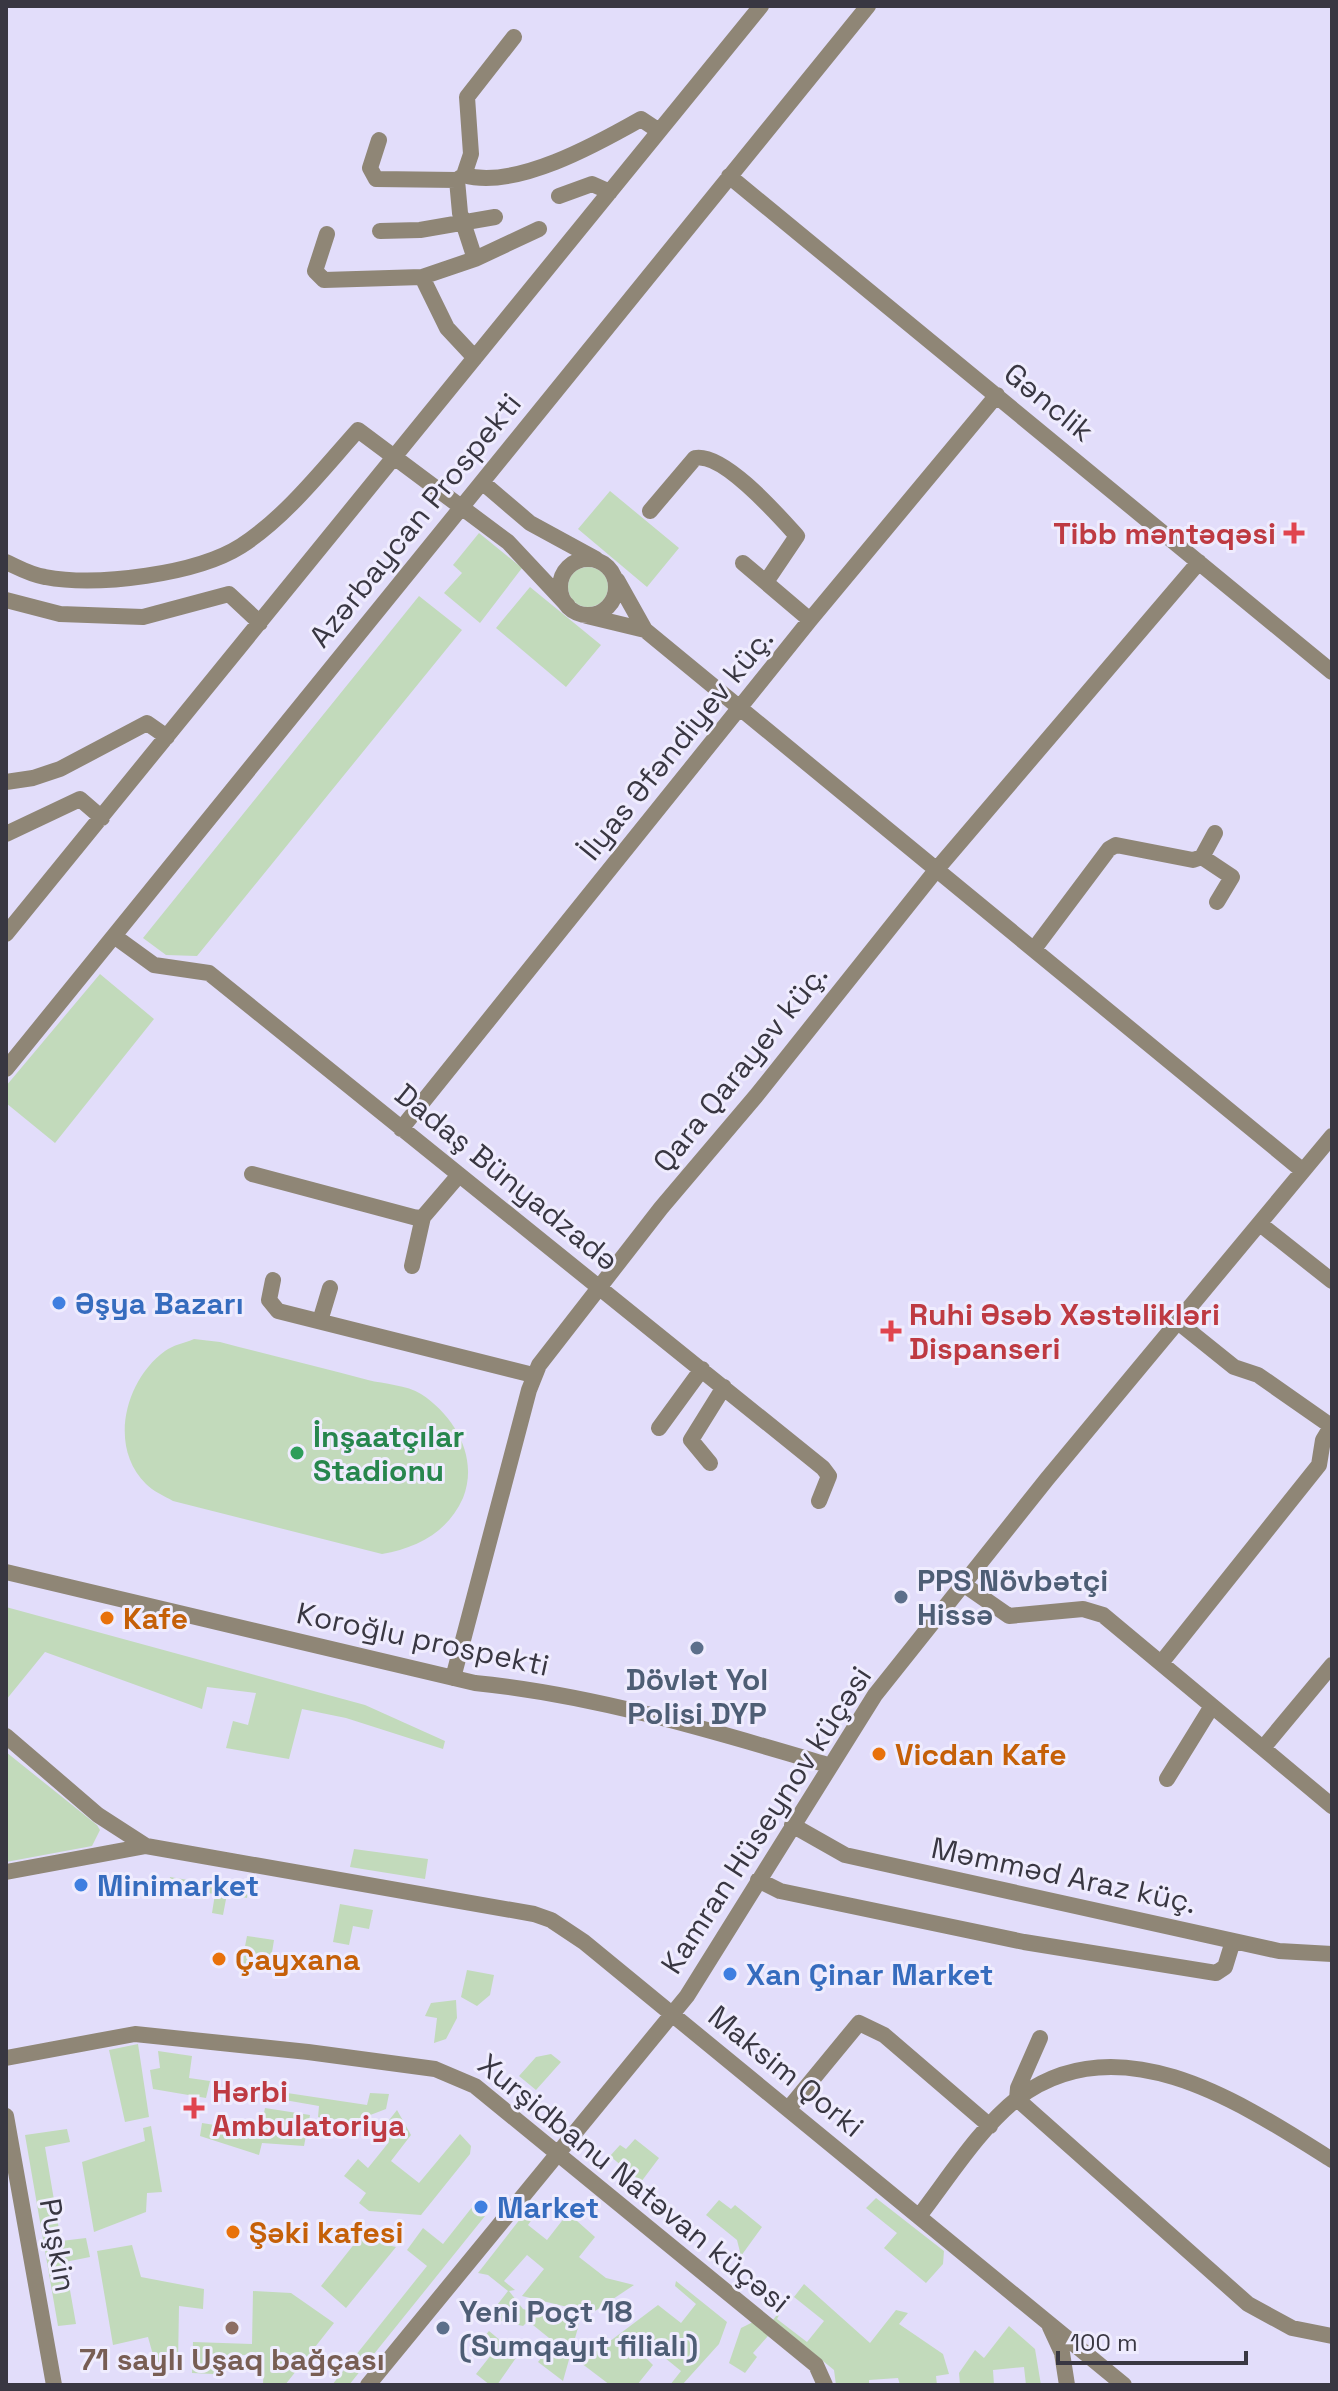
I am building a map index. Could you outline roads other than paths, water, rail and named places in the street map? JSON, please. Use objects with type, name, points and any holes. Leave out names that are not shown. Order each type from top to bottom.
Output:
[{"type":"street","points":[[6,934],[71,849],[102,818],[761,6]]},
{"type":"street","name":"Azərbaycan Prospekti","points":[[6,1069],[868,6]]},
{"type":"street","points":[[475,259],[464,223],[461,177],[471,154],[467,97],[514,37]]},
{"type":"street","points":[[379,140],[370,168],[376,179],[486,178],[522,171],[591,147],[641,119],[659,131]]},
{"type":"street","name":"Gənclik","points":[[729,176],[1332,672]]},
{"type":"street","points":[[559,196],[592,184],[610,192]]},
{"type":"street","points":[[380,231],[420,230],[495,217]]},
{"type":"street","points":[[327,234],[315,271],[324,280],[422,277],[475,259],[539,229]]},
{"type":"street","points":[[422,277],[447,328],[475,358]]},
{"type":"street","name":"İlyas Əfəndiyev küç.","points":[[401,1129],[810,620],[997,395]]},
{"type":"street","points":[[6,562],[47,578],[81,579],[159,573],[193,565],[243,545],[272,520],[358,430],[520,552],[573,609],[645,630]]},
{"type":"street","points":[[650,511],[695,458],[713,459],[770,506],[797,536],[766,582]]},
{"type":"street","points":[[482,482],[530,523],[601,561],[614,575],[645,630],[1303,1171]]},
{"type":"street","points":[[601,561],[582,559],[566,570],[560,588],[573,609],[598,613],[609,606],[615,595],[614,575]]},
{"type":"street","name":"Qara Qarayev küç.","points":[[453,1678],[533,1375],[600,1287],[937,869],[1199,562]]},
{"type":"street","points":[[743,563],[810,620]]},
{"type":"street","points":[[6,600],[60,614],[143,617],[229,594],[260,623]]},
{"type":"street","points":[[6,782],[60,769],[147,723],[167,737]]},
{"type":"street","points":[[6,834],[80,799],[102,818]]},
{"type":"street","points":[[1034,949],[1109,849],[1116,845],[1193,860],[1202,857],[1215,833]]},
{"type":"street","points":[[1202,857],[1232,877],[1217,902]]},
{"type":"street","name":"Dadaş Bünyadzadə","points":[[114,936],[154,965],[209,973],[702,1369],[829,1476],[819,1501]]},
{"type":"street","name":"Kamran Hüseynov küçəsi","points":[[368,2385],[672,2015],[699,1978],[828,1765],[875,1695],[1332,1136]]},
{"type":"street","points":[[252,1174],[411,1217],[423,1217]]},
{"type":"street","points":[[412,1266],[423,1217],[459,1175]]},
{"type":"street","points":[[1260,1224],[1332,1281]]},
{"type":"street","points":[[273,1280],[271,1305],[278,1311],[533,1375]]},
{"type":"street","points":[[320,1321],[330,1288]]},
{"type":"street","points":[[1161,1663],[1319,1465],[1323,1440],[1332,1426],[1258,1375],[1234,1367],[1178,1322]]},
{"type":"street","points":[[659,1428],[702,1369]]},
{"type":"street","points":[[710,1463],[691,1440],[724,1387]]},
{"type":"street","name":"Koroğlu prospekti","points":[[6,1572],[453,1678],[524,1688],[715,1731],[828,1765]]},
{"type":"street","points":[[963,1584],[1009,1616],[1093,1610],[1332,1806]]},
{"type":"street","points":[[1263,1748],[1332,1665]]},
{"type":"street","points":[[1167,1779],[1212,1706]]},
{"type":"street","points":[[6,1736],[98,1815],[146,1846]]},
{"type":"street","points":[[91,1854],[104,1843],[106,1836],[98,1815]]},
{"type":"street","name":"Məmməd Araz küç.","points":[[792,1825],[845,1855],[1279,1951],[1332,1954]]},
{"type":"street","points":[[6,1872],[146,1846]]},
{"type":"street","name":"Maksim Qorki","points":[[146,1846],[534,1914],[567,1929],[1124,2385]]},
{"type":"street","points":[[758,1880],[780,1891],[1024,1942],[1216,1973],[1225,1967],[1233,1941]]},
{"type":"street","points":[[789,2108],[859,2023],[884,2035],[990,2126]]},
{"type":"street","name":"Xurşidbanu Natəvan küçəsi","points":[[6,2058],[135,2034],[435,2069],[475,2086],[816,2365],[825,2385]]},
{"type":"street","points":[[1017,2099],[1018,2088],[1040,2038]]},
{"type":"street","points":[[920,2215],[990,2126],[1017,2099],[1061,2076],[1115,2065],[1223,2094],[1332,2160]]},
{"type":"street","points":[[1017,2099],[1248,2304],[1292,2328],[1332,2336]]},
{"type":"street","name":"Puşkin","points":[[6,2116],[54,2385]]},
{"type":"street","points":[[1042,2316],[1062,2353],[1067,2385]]},
{"type":"street","points":[[1067,2385],[1069,2368],[1076,2359],[1102,2366]]},
{"type":"place","name":"Tibb məntəqəsi","points":[[1294,533]]},
{"type":"place","name":"Əşya Bazarı","points":[[59,1303]]},
{"type":"place","name":"Ruhi Əsəb Xəstəlikləri Dispanseri","points":[[891,1331]]},
{"type":"place","name":"İnşaatçılar Stadionu","points":[[297,1453]]},
{"type":"place","name":"PPS Növbətçi Hissə","points":[[901,1597]]},
{"type":"place","name":"Kafe","points":[[107,1618]]},
{"type":"place","name":"Dövlət Yol Polisi DYP","points":[[697,1648]]},
{"type":"place","name":"Vicdan Kafe","points":[[879,1754]]},
{"type":"place","name":"Minimarket","points":[[81,1885]]},
{"type":"place","name":"Çayxana","points":[[219,1959]]},
{"type":"place","name":"Xan Çinar Market","points":[[730,1974]]},
{"type":"place","name":"Hərbi Ambulatoriya","points":[[194,2108]]},
{"type":"place","name":"Market","points":[[481,2207]]},
{"type":"place","name":"Şəki kafesi","points":[[233,2232]]},
{"type":"place","name":"71 saylı Uşaq bağçası","points":[[232,2328]]},
{"type":"place","name":"Yeni Poçt 18 (Sumqayıt filialı)","points":[[443,2328]]}]
